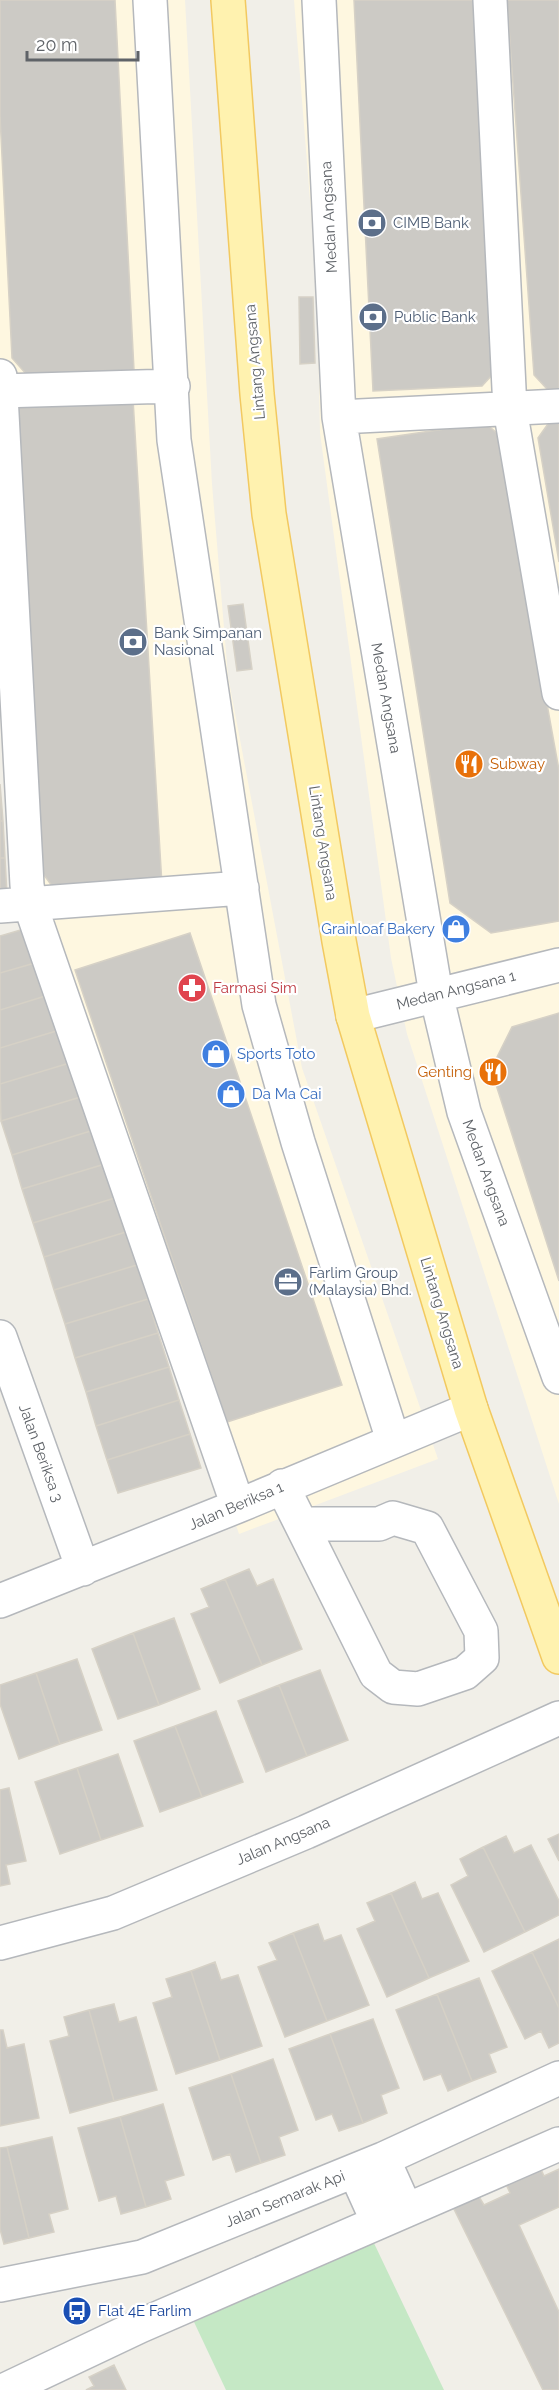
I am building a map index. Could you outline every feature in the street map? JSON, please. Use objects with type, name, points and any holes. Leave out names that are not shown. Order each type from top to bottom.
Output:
[{"type":"main road","name":"Lintang Angsana","points":[[228,0],[257,394],[269,514],[353,1016],[471,1409],[559,1657]]},
{"type":"street","points":[[150,0],[173,386],[174,440],[259,1005],[298,1142],[393,1440]]},
{"type":"street","name":"Medan Angsana","points":[[319,0],[339,417],[436,994],[464,1112],[559,1377]]},
{"type":"street","points":[[490,0],[510,409],[559,693]]},
{"type":"street","points":[[15,905],[27,885],[0,386],[173,386]]},
{"type":"street","points":[[339,417],[559,406]]},
{"type":"street","points":[[15,905],[242,888]]},
{"type":"street","points":[[15,905],[237,1506]]},
{"type":"street","name":"Medan Angsana 1","points":[[353,1016],[559,965]]},
{"type":"street","name":"Jalan Beriksa 3","points":[[0,1337],[83,1569]]},
{"type":"street","name":"Jalan Beriksa 1","points":[[0,1601],[471,1409]]},
{"type":"street","points":[[282,1486],[376,1674],[393,1687],[418,1689],[465,1673],[482,1658],[481,1631],[428,1528],[393,1518],[379,1524],[302,1524]]},
{"type":"street","name":"Jalan Angsana","points":[[0,1943],[113,1913],[306,1832],[559,1718]]},
{"type":"street","name":"Jalan Semarak Api","points":[[0,2285],[142,2256],[369,2165],[559,2078]]},
{"type":"street","points":[[5,2390],[140,2326],[559,2144]]},
{"type":"street","points":[[369,2165],[392,2216]]},
{"type":"shaded area","points":[[0,0],[185,0],[212,484],[228,676],[302,1068],[438,1459],[239,1534],[28,902],[0,397]]},
{"type":"shaded area","points":[[294,0],[559,0],[559,1504],[407,1034],[391,958],[320,433],[317,288]]},
{"type":"green space","points":[[372,2239],[444,2390],[226,2390],[194,2322]]},
{"type":"building","points":[[0,0],[115,0],[134,370],[27,375],[12,358],[0,116]]},
{"type":"building","points":[[354,0],[477,0],[494,373],[482,386],[373,391]]},
{"type":"building","points":[[507,0],[559,0],[559,389],[547,389],[534,375]]},
{"type":"building","points":[[299,297],[313,297],[315,363],[300,364]]},
{"type":"building","points":[[133,399],[162,885],[55,890],[41,871],[13,405]]},
{"type":"building","points":[[550,421],[559,421],[559,562],[538,438]]},
{"type":"building","points":[[485,423],[498,434],[559,770],[559,921],[491,933],[450,903],[377,439]]},
{"type":"building","points":[[243,604],[252,669],[237,671],[228,606]]},
{"type":"building","points":[[0,784],[3,821],[0,821]]},
{"type":"building","points":[[0,821],[3,821],[5,858],[0,858]]},
{"type":"building","points":[[0,858],[5,858],[7,895],[0,896]]},
{"type":"building","points":[[31,927],[42,961],[0,973],[0,936]]},
{"type":"building","points":[[190,933],[342,1385],[227,1422],[75,970]]},
{"type":"building","points":[[42,961],[52,994],[0,1010],[0,973]]},
{"type":"building","points":[[52,994],[63,1029],[0,1048],[0,1010]]},
{"type":"building","points":[[559,1013],[559,1281],[491,1069],[512,1027]]},
{"type":"building","points":[[63,1029],[73,1062],[0,1084],[0,1048]]},
{"type":"building","points":[[73,1062],[84,1096],[1,1121],[0,1084]]},
{"type":"building","points":[[84,1096],[94,1130],[12,1155],[1,1121]]},
{"type":"building","points":[[94,1130],[105,1164],[22,1189],[12,1155]]},
{"type":"building","points":[[105,1164],[115,1198],[33,1223],[22,1189]]},
{"type":"building","points":[[115,1198],[126,1232],[44,1257],[33,1223]]},
{"type":"building","points":[[126,1232],[137,1265],[54,1290],[44,1257]]},
{"type":"building","points":[[137,1265],[148,1299],[65,1324],[54,1290]]},
{"type":"building","points":[[148,1299],[158,1333],[75,1358],[65,1324]]},
{"type":"building","points":[[158,1333],[169,1367],[86,1392],[75,1358]]},
{"type":"building","points":[[169,1367],[179,1400],[96,1426],[86,1392]]},
{"type":"building","points":[[179,1400],[190,1434],[107,1460],[96,1426]]},
{"type":"building","points":[[190,1434],[201,1468],[118,1493],[107,1460]]},
{"type":"building","points":[[249,1569],[257,1586],[273,1579],[302,1649],[262,1665],[225,1579]]},
{"type":"building","points":[[225,1579],[262,1665],[220,1683],[191,1614],[209,1607],[201,1589]]},
{"type":"building","points":[[174,1618],[200,1689],[159,1705],[133,1633]]},
{"type":"building","points":[[133,1633],[159,1705],[118,1719],[92,1649]]},
{"type":"building","points":[[77,1659],[102,1730],[60,1744],[36,1673]]},
{"type":"building","points":[[320,1670],[348,1740],[307,1756],[279,1685]]},
{"type":"building","points":[[36,1673],[60,1744],[19,1759],[0,1704],[0,1685]]},
{"type":"building","points":[[279,1685],[307,1756],[266,1772],[238,1701]]},
{"type":"building","points":[[216,1711],[243,1782],[202,1797],[175,1726]]},
{"type":"building","points":[[175,1726],[202,1797],[160,1812],[134,1741]]},
{"type":"building","points":[[118,1754],[143,1826],[101,1840],[77,1768]]},
{"type":"building","points":[[77,1768],[101,1840],[60,1854],[35,1782]]},
{"type":"building","points":[[9,1788],[26,1861],[6,1865],[10,1884],[0,1886],[0,1790]]},
{"type":"building","points":[[559,1834],[559,1861],[548,1839]]},
{"type":"building","points":[[506,1836],[514,1853],[531,1845],[559,1901],[559,1915],[525,1932],[483,1847]]},
{"type":"building","points":[[483,1847],[525,1932],[484,1952],[451,1885],[468,1876],[460,1859]]},
{"type":"building","points":[[415,1882],[422,1899],[438,1893],[469,1961],[429,1978],[391,1893]]},
{"type":"building","points":[[391,1893],[429,1978],[387,1997],[357,1929],[375,1921],[367,1903]]},
{"type":"building","points":[[318,1924],[324,1941],[341,1935],[369,2005],[327,2021],[293,1933]]},
{"type":"building","points":[[293,1933],[327,2021],[285,2037],[258,1967],[277,1960],[269,1943]]},
{"type":"building","points":[[559,1939],[559,2008],[532,1952]]},
{"type":"building","points":[[532,1952],[559,2008],[559,2043],[549,2048],[541,2031],[525,2039],[492,1971]]},
{"type":"building","points":[[215,1962],[221,1980],[238,1975],[262,2046],[220,2060],[191,1971]]},
{"type":"building","points":[[191,1971],[220,2060],[176,2074],[153,2003],[172,1997],[166,1979]]},
{"type":"building","points":[[479,1978],[507,2047],[489,2054],[496,2072],[472,2081],[437,1994]]},
{"type":"building","points":[[437,1994],[472,2081],[448,2091],[441,2074],[424,2080],[396,2010]]},
{"type":"building","points":[[114,2004],[119,2022],[136,2017],[157,2090],[114,2101],[89,2010]]},
{"type":"building","points":[[89,2010],[114,2101],[70,2113],[50,2041],[69,2036],[64,2017]]},
{"type":"building","points":[[373,2019],[399,2088],[381,2095],[387,2113],[363,2123],[330,2034]]},
{"type":"building","points":[[0,2030],[3,2030],[7,2048],[24,2044],[39,2118],[0,2126]]},
{"type":"building","points":[[330,2034],[363,2123],[339,2131],[332,2114],[316,2120],[289,2049]]},
{"type":"building","points":[[273,2059],[298,2130],[279,2137],[285,2155],[261,2163],[231,2074]]},
{"type":"building","points":[[231,2074],[261,2163],[236,2172],[230,2154],[213,2160],[189,2088]]},
{"type":"building","points":[[163,2104],[184,2175],[165,2181],[171,2199],[146,2207],[120,2117]]},
{"type":"building","points":[[120,2117],[146,2207],[121,2214],[116,2196],[99,2201],[78,2128]]},
{"type":"building","points":[[52,2137],[68,2209],[49,2214],[54,2232],[29,2238],[7,2147]]},
{"type":"building","points":[[7,2147],[29,2238],[4,2244],[0,2229],[0,2148]]},
{"type":"building","points":[[540,2167],[544,2176],[559,2169],[559,2207],[519,2225],[559,2312],[559,2390],[543,2390],[453,2207],[478,2195],[484,2205],[510,2193],[506,2184]]},
{"type":"building","points":[[114,2365],[126,2390],[86,2390],[94,2386],[89,2377]]},
{"type":"place","name":"CIMB Bank","points":[[372,223]]},
{"type":"place","name":"Public Bank","points":[[373,317]]},
{"type":"place","name":"Bank Simpanan Nasional","points":[[133,642]]},
{"type":"place","name":"Subway","points":[[469,764]]},
{"type":"place","name":"Grainloaf Bakery","points":[[456,929]]},
{"type":"place","name":"Farmasi Sim","points":[[192,988]]},
{"type":"place","name":"Sports Toto","points":[[216,1054]]},
{"type":"place","name":"Genting","points":[[493,1072]]},
{"type":"place","name":"Da Ma Cai","points":[[231,1094]]},
{"type":"place","name":"Farlim Group (Malaysia) Bhd.","points":[[288,1282]]},
{"type":"place","name":"Flat 4E Farlim","points":[[77,2311]]}]
